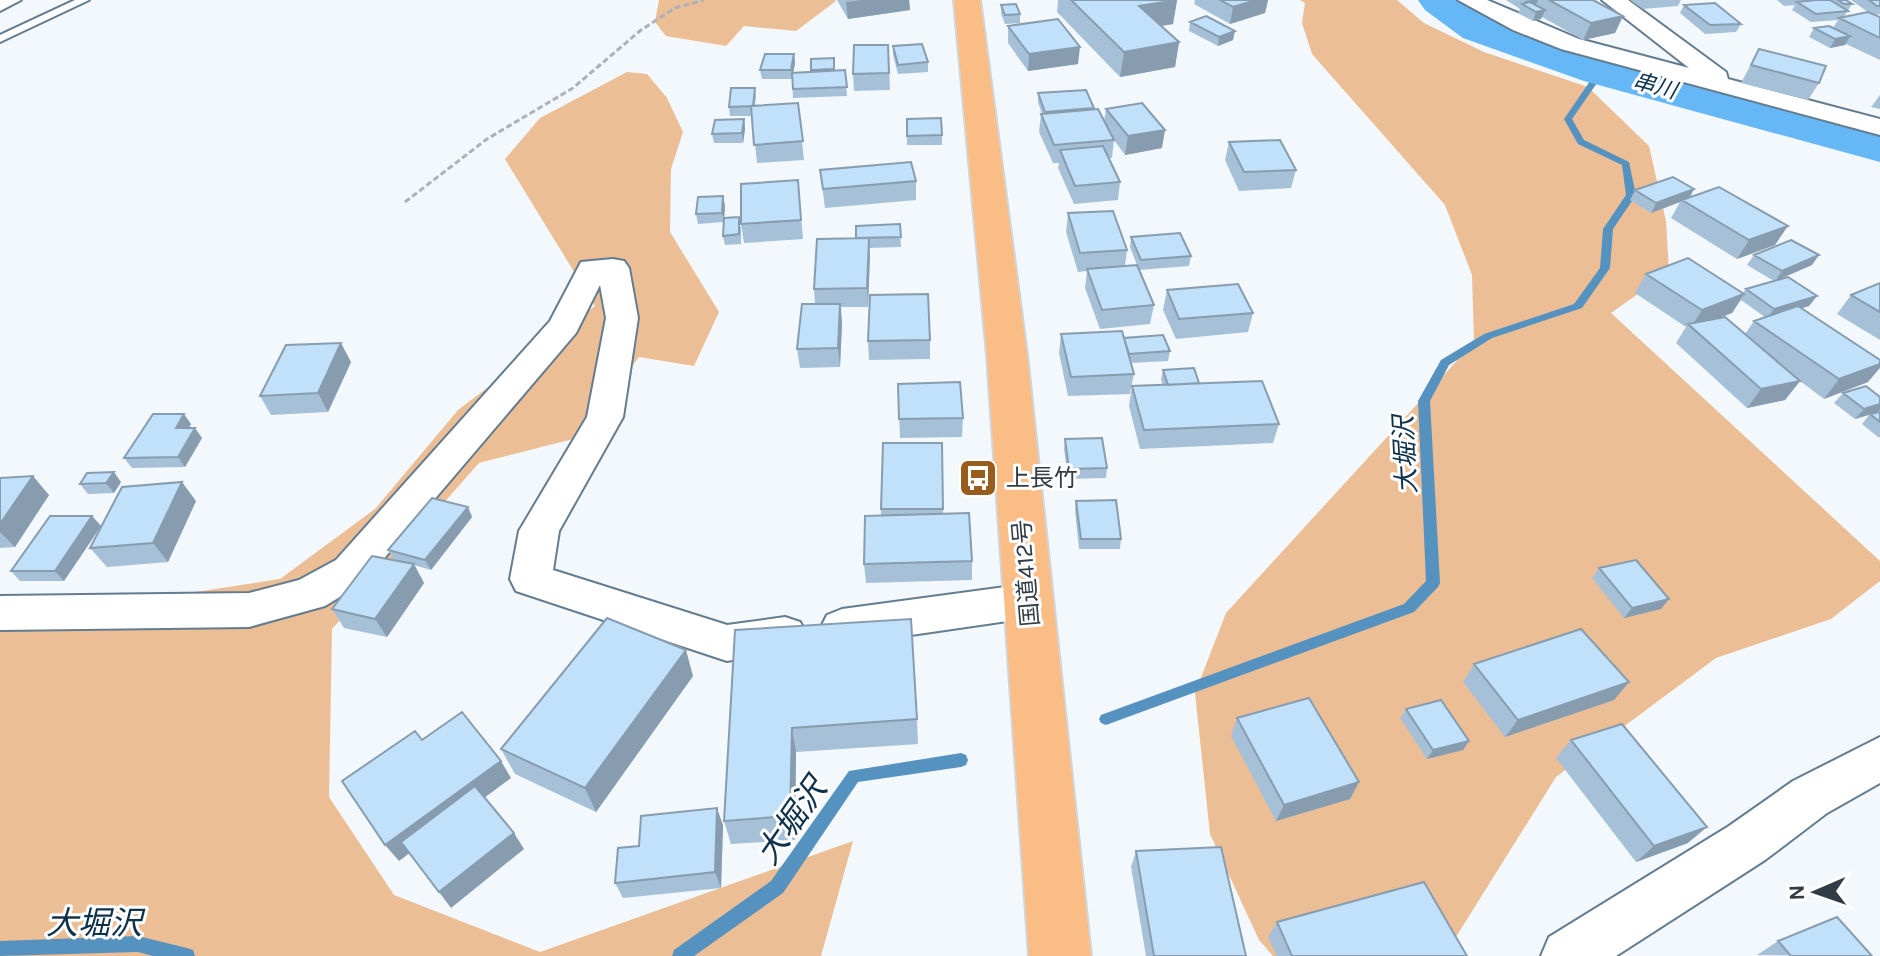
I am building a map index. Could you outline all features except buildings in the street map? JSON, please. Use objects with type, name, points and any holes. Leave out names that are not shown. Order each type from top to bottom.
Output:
[{"type":"highway","name":"国道412号","points":[[967,0],[1007,355],[1060,956]]},
{"type":"street","points":[[0,4],[10,0]]},
{"type":"street","points":[[1469,0],[1570,44],[1880,127]]},
{"type":"street","points":[[1613,0],[1703,65],[1720,85]]},
{"type":"street","points":[[0,613],[249,610],[310,594],[350,571],[537,360],[564,326],[592,269],[613,268],[622,318],[605,417],[539,531],[531,579],[727,643],[1028,601]]},
{"type":"street","points":[[1568,956],[1747,843],[1810,797],[1880,758]]},
{"type":"lane","points":[[0,39],[84,0]]},
{"type":"path","points":[[675,8],[680,0]]},
{"type":"path","points":[[405,202],[487,139],[573,88],[641,30],[675,8],[704,0]]},
{"type":"shaded area","points":[[659,0],[836,1],[796,31],[744,26],[726,46],[666,36],[655,22]]},
{"type":"shaded area","points":[[1300,0],[1397,0],[1424,23],[1484,52],[1588,87],[1649,146],[1666,221],[1669,272],[1611,313],[1880,561],[1880,581],[1831,619],[1716,658],[1556,777],[1444,956],[1273,956],[1259,940],[1210,834],[1195,693],[1226,613],[1474,342],[1472,275],[1445,205],[1312,54],[1302,23],[1305,3]]},
{"type":"shaded area","points":[[627,72],[647,74],[667,98],[683,132],[671,169],[670,232],[719,312],[694,366],[639,357],[577,438],[479,463],[332,629],[329,797],[394,895],[540,952],[853,841],[821,956],[0,956],[0,622],[280,579],[375,509],[458,410],[595,306],[505,159],[540,118]]},
{"type":"waterway","name":"串川","points":[[1441,0],[1480,28],[1602,70],[1880,145]]},
{"type":"waterway","name":"大堀沢","points":[[1106,719],[1409,608],[1433,583],[1424,401],[1445,363],[1488,336],[1578,306],[1605,268],[1608,229],[1631,195],[1626,164],[1581,142],[1568,119],[1602,70]]},
{"type":"waterway","name":"大堀沢","points":[[680,956],[777,887],[854,776],[961,760]]},
{"type":"waterway","name":"大堀沢","points":[[0,949],[138,944],[187,956]]},
{"type":"place","name":"上長竹","points":[[978,478]]}]
